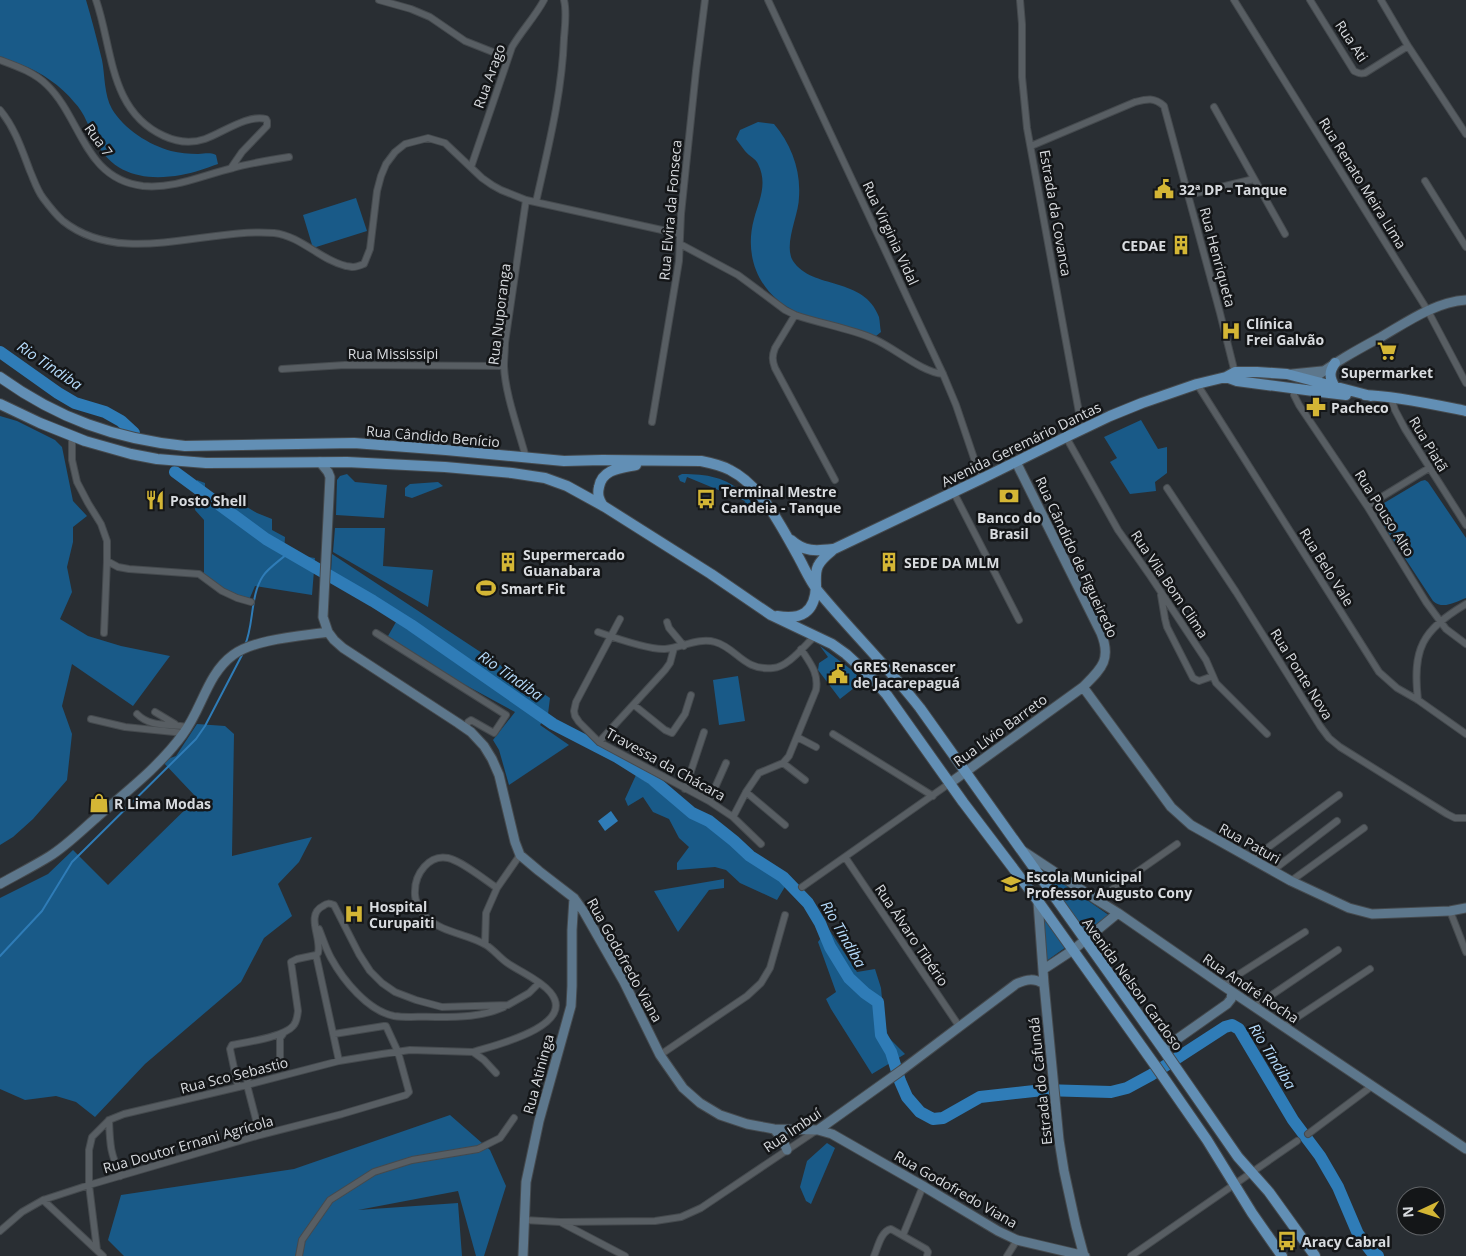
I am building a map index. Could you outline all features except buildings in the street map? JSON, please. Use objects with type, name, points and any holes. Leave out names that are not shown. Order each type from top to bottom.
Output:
[{"type":"main road","points":[[1335,363],[1330,372],[1331,381],[1335,387]]},
{"type":"main road","name":"Avenida Geremário Dantas","points":[[771,615],[792,618],[805,613],[812,606],[816,588],[816,570],[823,558],[834,549],[981,480],[1082,429],[1142,403],[1196,384],[1256,372],[1287,374],[1371,396]]},
{"type":"main road","name":"Avenida Geremário Dantas","points":[[1232,376],[1294,388],[1392,398],[1466,411]]},
{"type":"main road","name":"Rua Cândido Benício","points":[[0,377],[18,390],[67,417],[123,435],[166,444],[185,446],[354,444],[564,461],[659,460],[701,461],[714,464],[730,470],[754,488],[785,533],[816,588]]},
{"type":"main road","points":[[1294,388],[1312,380]]},
{"type":"main road","points":[[0,404],[72,436],[131,454],[178,462],[341,462],[445,467],[545,478],[567,486],[605,507],[711,574],[771,615]]},
{"type":"main road","points":[[605,507],[600,501],[598,491],[600,481],[607,473],[614,469],[659,460]]},
{"type":"main road","name":"Avenida Geremário Dantas","points":[[785,533],[792,541],[806,550],[834,549]]},
{"type":"main road","name":"Avenida Nelson Cardoso","points":[[816,588],[855,634],[899,681],[940,735],[1238,1157],[1272,1197],[1315,1256]]},
{"type":"main road","name":"Avenida Nelson Cardoso","points":[[771,615],[832,644],[872,678],[887,695],[1038,901],[1159,1071],[1207,1140],[1252,1214],[1282,1256]]},
{"type":"street","points":[[96,0],[102,18],[112,67],[120,90],[129,107],[149,128],[171,139],[188,142],[206,138],[255,118],[266,119],[267,126],[242,152],[231,168]]},
{"type":"street","points":[[379,0],[411,9],[430,17],[465,41],[508,58]]},
{"type":"street","name":"Rua Arago","points":[[471,167],[508,58],[518,37],[540,9],[544,0]]},
{"type":"street","points":[[536,202],[561,82],[566,17],[564,0]]},
{"type":"street","name":"Rua Elvira da Fonseca","points":[[652,422],[676,282],[696,71],[705,0]]},
{"type":"street","name":"Rua Virginia Vidal","points":[[768,0],[943,374],[956,405],[981,480]]},
{"type":"street","name":"Estrada da Covanca","points":[[1020,0],[1022,77],[1027,128],[1082,429]]},
{"type":"street","name":"Rua Renato Meira Lima","points":[[1234,0],[1428,311],[1466,383]]},
{"type":"street","name":"Rua Ati","points":[[1310,0],[1357,73],[1365,73],[1408,46]]},
{"type":"street","points":[[1381,0],[1408,46],[1466,134]]},
{"type":"street","name":"Rua 7","points":[[0,60],[35,75],[47,84],[56,95],[88,151],[112,175],[126,182],[144,186],[174,184],[231,168],[289,157]]},
{"type":"street","name":"Rua Henriqueta","points":[[1031,146],[1135,102],[1152,99],[1164,106],[1188,195],[1232,376]]},
{"type":"street","points":[[1214,107],[1285,234]]},
{"type":"street","points":[[0,110],[13,128],[41,196],[51,208],[75,230],[110,242],[149,243],[267,232],[284,234],[336,263],[353,267],[364,264],[370,249],[377,191],[386,164],[395,152],[405,144],[428,138],[445,143],[492,185],[526,200],[680,234]]},
{"type":"street","points":[[1188,195],[1254,179]]},
{"type":"street","points":[[1425,181],[1466,247]]},
{"type":"street","name":"Rua Nuporanga","points":[[526,200],[505,343],[504,366],[512,409],[526,458]]},
{"type":"street","points":[[680,244],[738,275],[795,315],[865,335],[932,372],[943,374]]},
{"type":"street","points":[[1312,380],[1335,363],[1428,311],[1442,305],[1466,300]]},
{"type":"street","points":[[795,315],[775,348],[773,363],[834,480]]},
{"type":"street","name":"Rua Mississipi","points":[[282,369],[345,365],[504,366]]},
{"type":"street","points":[[1287,374],[1322,371]]},
{"type":"street","name":"Rua Belo Vale","points":[[1196,384],[1379,672],[1397,688],[1418,700],[1466,734]]},
{"type":"street","name":"Rua Pouso Alto","points":[[1294,388],[1294,395],[1299,405],[1366,506],[1426,602],[1440,621],[1466,644]]},
{"type":"street","name":"Rua Piatã","points":[[1392,398],[1402,424],[1466,525]]},
{"type":"street","points":[[72,436],[72,460],[77,482],[104,530],[107,540],[104,633]]},
{"type":"street","name":"Rua Vila Bom Clima","points":[[1066,437],[1118,530],[1206,660],[1220,689],[1267,734]]},
{"type":"street","points":[[320,462],[330,477],[324,617],[328,632],[334,640],[351,654],[466,729],[484,746],[499,775],[515,842],[520,855],[497,888],[486,913],[485,944]]},
{"type":"street","points":[[330,477],[341,462]]},
{"type":"street","name":"Rua Cândido de Figueiredo","points":[[1016,462],[1105,643],[1106,655],[1104,663],[1100,671],[1083,687]]},
{"type":"street","points":[[1366,506],[1429,468]]},
{"type":"street","name":"Rua Ponte Nova","points":[[1167,488],[1329,738],[1340,747],[1447,814],[1455,818],[1466,818]]},
{"type":"street","points":[[954,493],[1020,620]]},
{"type":"street","points":[[107,561],[118,567],[129,569],[199,574],[222,591],[251,602]]},
{"type":"street","points":[[1161,593],[1167,628],[1193,678],[1199,681],[1213,676]]},
{"type":"street","points":[[1418,700],[1416,684],[1418,658],[1422,644],[1430,631],[1440,621],[1466,604]]},
{"type":"street","name":"Travessa da Chácara","points":[[620,619],[574,707],[575,716],[599,742],[709,801],[733,818],[761,844]]},
{"type":"street","points":[[667,622],[684,646]]},
{"type":"street","points":[[0,884],[51,856],[143,776],[185,730],[209,684],[225,662],[240,650],[254,645],[328,632]]},
{"type":"street","points":[[598,632],[660,649],[712,641],[722,645],[746,662],[766,668],[781,666],[815,636]]},
{"type":"street","points":[[376,633],[506,715],[494,733],[471,720],[468,722],[466,729]]},
{"type":"street","points":[[599,742],[665,670],[670,663],[674,648]]},
{"type":"street","points":[[733,818],[746,792],[759,773],[783,762],[789,756],[816,690],[816,674],[801,649]]},
{"type":"street","name":"Rua Lívio Barreto","points":[[802,887],[933,796],[1083,687]]},
{"type":"street","name":"Rua Paturi","points":[[1083,687],[1171,807],[1191,825],[1251,860],[1349,908],[1372,914],[1450,912],[1466,908]]},
{"type":"street","points":[[634,705],[665,730],[672,733],[685,714],[691,695]]},
{"type":"street","points":[[155,712],[185,730]]},
{"type":"street","points":[[138,714],[146,721],[152,723],[176,725]]},
{"type":"street","points":[[91,719],[125,727],[185,730]]},
{"type":"street","points":[[685,789],[704,732]]},
{"type":"street","points":[[833,734],[933,796]]},
{"type":"street","points":[[797,737],[816,747]]},
{"type":"street","points":[[783,762],[804,780]]},
{"type":"street","points":[[709,801],[726,763]]},
{"type":"street","points":[[746,792],[785,825]]},
{"type":"street","points":[[1251,860],[1339,795]]},
{"type":"street","points":[[1272,871],[1337,821]]},
{"type":"street","points":[[1291,881],[1364,828]]},
{"type":"street","points":[[1096,900],[1177,844]]},
{"type":"street","name":"Rua André Rocha","points":[[1020,849],[1118,913],[1466,1149]]},
{"type":"street","name":"Rua Godofredo Viana","points":[[520,855],[574,898],[624,982],[660,1055],[683,1088],[700,1103],[720,1115],[747,1124],[774,1129],[818,1130],[832,1134],[998,1231],[1017,1240],[1085,1256]]},
{"type":"street","name":"Rua Álvaro Tibério","points":[[845,857],[959,1026]]},
{"type":"street","points":[[314,919],[331,957],[346,979],[372,1007],[380,1012],[395,1016],[454,1017],[491,1013],[530,993],[539,983],[485,944],[444,928],[427,918],[418,906],[414,892],[418,876],[425,865],[436,859],[448,858],[461,864],[497,888]]},
{"type":"street","name":"Rua Atininga","points":[[523,1256],[526,1182],[539,1122],[571,1006],[574,898]]},
{"type":"street","name":"Estrada do Cafundá","points":[[1038,901],[1054,1097],[1064,1171],[1076,1226],[1085,1256]]},
{"type":"street","points":[[339,1061],[316,955],[319,946],[314,919],[316,911],[318,908],[329,903],[334,904],[359,954],[370,971],[395,992],[442,1007],[508,1005]]},
{"type":"street","points":[[1450,912],[1466,952]]},
{"type":"street","points":[[1044,969],[1073,950],[1118,913]]},
{"type":"street","points":[[660,1055],[747,996],[761,983],[770,968],[785,915]]},
{"type":"street","points":[[1222,985],[1305,932]]},
{"type":"street","points":[[1254,1007],[1338,950]]},
{"type":"street","points":[[260,1135],[247,1085],[250,1073],[277,1067],[280,1064],[280,1038],[294,1025],[298,1011],[291,962],[316,955]]},
{"type":"street","points":[[1284,1026],[1370,969]]},
{"type":"street","name":"Rua Imbuí","points":[[524,1220],[560,1222],[655,1221],[681,1217],[701,1208],[818,1130],[1023,981],[1033,979],[1044,984]]},
{"type":"street","name":"Rua Sco Sebastio","points":[[97,1250],[89,1185],[89,1150],[92,1137],[109,1120],[124,1114],[339,1061],[410,1050],[473,1052],[521,1037],[543,1026],[552,1017],[555,1008],[555,999],[539,983]]},
{"type":"street","points":[[1163,1049],[1227,1004],[1231,999],[1232,992]]},
{"type":"street","points":[[334,1034],[384,1026],[388,1028],[398,1052]]},
{"type":"street","points":[[238,1087],[230,1049],[232,1045],[283,1034]]},
{"type":"street","name":"Rua Doutor Ernani Agrícola","points":[[0,1231],[22,1212],[43,1200],[260,1135],[406,1095],[409,1092],[409,1088],[398,1052]]},
{"type":"street","points":[[473,1052],[484,1060],[496,1073]]},
{"type":"street","points":[[1308,1134],[1372,1086]]},
{"type":"street","points":[[299,1256],[302,1240],[330,1200],[374,1172],[412,1160],[478,1149],[500,1138],[514,1118]]},
{"type":"street","points":[[109,1120],[110,1147],[121,1176]]},
{"type":"street","points":[[774,1129],[782,1138],[787,1150]]},
{"type":"street","points":[[1131,1256],[1297,1141]]},
{"type":"street","points":[[903,1235],[923,1186]]},
{"type":"street","points":[[43,1200],[103,1256]]},
{"type":"street","points":[[560,1222],[625,1256]]},
{"type":"street","points":[[874,1256],[886,1230],[891,1228],[926,1249],[928,1252],[927,1256]]},
{"type":"street","points":[[1007,1256],[1017,1240]]},
{"type":"shaded area","points":[[0,0],[86,0],[102,60],[107,98],[117,116],[130,129],[154,145],[177,152],[214,154],[218,164],[186,174],[156,177],[132,174],[112,162],[96,142],[78,106],[63,90],[36,71],[0,58]]},
{"type":"shaded area","points":[[758,122],[774,124],[794,158],[798,177],[799,197],[790,247],[793,261],[812,276],[850,289],[862,295],[872,304],[879,317],[881,332],[876,336],[799,313],[774,297],[758,275],[753,262],[751,234],[762,192],[761,171],[757,162],[736,139],[740,130]]},
{"type":"shaded area","points":[[356,198],[367,231],[313,248],[303,215]]},
{"type":"shaded area","points":[[0,416],[17,421],[55,440],[62,447],[73,501],[87,516],[73,527],[73,542],[67,567],[72,592],[60,619],[88,636],[121,646],[170,656],[133,706],[72,664],[62,706],[72,734],[67,780],[33,819],[13,837],[0,845]]},
{"type":"shaded area","points":[[1141,420],[1158,449],[1167,447],[1167,473],[1155,482],[1156,491],[1130,494],[1110,462],[1117,458],[1104,437]]},
{"type":"shaded area","points":[[347,474],[355,482],[387,485],[384,518],[336,515],[337,480],[340,476]]},
{"type":"shaded area","points":[[682,474],[708,476],[723,480],[744,494],[751,502],[751,507],[743,506],[745,501],[687,477],[685,483],[680,481],[678,476]]},
{"type":"shaded area","points":[[197,480],[205,483],[205,490],[216,498],[240,503],[272,519],[272,530],[285,537],[284,553],[315,558],[312,595],[255,586],[249,600],[223,590],[204,574],[204,520],[195,510]]},
{"type":"shaded area","points":[[1425,480],[1466,538],[1466,598],[1445,605],[1437,604],[1433,601],[1378,517],[1377,511],[1379,506]]},
{"type":"shaded area","points":[[438,482],[443,486],[412,498],[405,496],[405,488],[410,484]]},
{"type":"shaded area","points":[[335,528],[385,528],[383,566],[433,570],[428,607],[333,552]]},
{"type":"shaded area","points":[[332,554],[550,698],[548,714],[540,725],[569,745],[509,785],[499,750],[493,740],[515,712],[447,675],[388,636],[400,615],[331,572]]},
{"type":"shaded area","name":"GRES Renascer de Jacarepaguá","points":[[820,646],[863,681],[840,699],[818,670],[819,663],[828,657]]},
{"type":"shaded area","points":[[738,676],[745,721],[719,725],[713,680]]},
{"type":"shaded area","points":[[197,724],[225,726],[234,734],[232,856],[312,837],[299,862],[278,884],[292,916],[264,938],[241,982],[145,1064],[95,1117],[76,1102],[56,1096],[25,1100],[0,1089],[0,898],[48,874],[73,850],[108,885],[197,798],[162,761],[176,756]]},
{"type":"shaded area","points":[[636,775],[727,838],[749,859],[778,877],[786,885],[777,900],[740,883],[726,870],[715,867],[677,870],[677,863],[689,847],[679,838],[669,819],[653,812],[643,797],[628,806],[625,799]]},
{"type":"shaded area","points":[[611,811],[618,821],[605,831],[598,821]]},
{"type":"shaded area","points":[[1041,868],[1110,916],[1086,935]]},
{"type":"shaded area","points":[[724,879],[724,888],[709,890],[678,932],[654,891]]},
{"type":"shaded area","points":[[1041,910],[1066,947],[1045,962]]},
{"type":"shaded area","points":[[828,928],[857,972],[875,969],[881,988],[884,1020],[888,1037],[905,1054],[872,1074],[826,999],[836,992],[818,942]]},
{"type":"shaded area","points":[[450,1115],[490,1150],[506,1186],[484,1256],[476,1256],[458,1191],[358,1210],[458,1203],[462,1256],[124,1256],[108,1240],[121,1195],[294,1169]]},
{"type":"shaded area","points":[[827,1143],[835,1148],[811,1204],[806,1201],[800,1187],[807,1161]]},
{"type":"waterway","name":"Rio Tindiba","points":[[0,352],[58,393],[75,403],[105,412],[121,421],[134,433]]},
{"type":"waterway","name":"Rio Tindiba","points":[[175,472],[266,539],[411,625],[553,724],[617,757],[652,779],[692,813],[709,821],[750,856],[783,877],[808,903],[820,923],[830,947],[849,978],[878,1002],[881,1035],[891,1052],[907,1097],[920,1112],[933,1119],[943,1118],[980,1097],[1043,1090],[1111,1092],[1127,1088],[1151,1075],[1225,1027],[1232,1025],[1239,1029],[1293,1120],[1320,1156],[1338,1187],[1358,1234],[1371,1251],[1378,1256]]},
{"type":"waterway","points":[[245,645],[259,584],[268,570],[289,552]]},
{"type":"waterway","points":[[0,956],[42,911],[72,862],[196,739],[205,726],[242,655]]},
{"type":"place","name":"32ª DP - Tanque","points":[[1164,189]]},
{"type":"place","name":"CEDAE","points":[[1181,245]]},
{"type":"place","name":"Clínica Frei Galvão","points":[[1231,331]]},
{"type":"place","name":"Supermarket","points":[[1387,351]]},
{"type":"place","name":"Pacheco","points":[[1316,407]]},
{"type":"place","name":"Banco do Brasil","points":[[1009,496]]},
{"type":"place","name":"Terminal Mestre Candeia - Tanque","points":[[706,499]]},
{"type":"place","name":"Posto Shell","points":[[155,500]]},
{"type":"place","name":"Supermercado Guanabara","points":[[508,562]]},
{"type":"place","name":"SEDE DA MLM","points":[[889,562]]},
{"type":"place","name":"Smart Fit","points":[[486,588]]},
{"type":"place","name":"GRES Renascer de Jacarepaguá","points":[[838,674]]},
{"type":"place","name":"R Lima Modas","points":[[99,803]]},
{"type":"place","name":"Escola Municipal Professor Augusto Cony","points":[[1011,884]]},
{"type":"place","name":"Hospital Curupaiti","points":[[354,914]]},
{"type":"place","name":"Aracy Cabral","points":[[1287,1241]]}]
